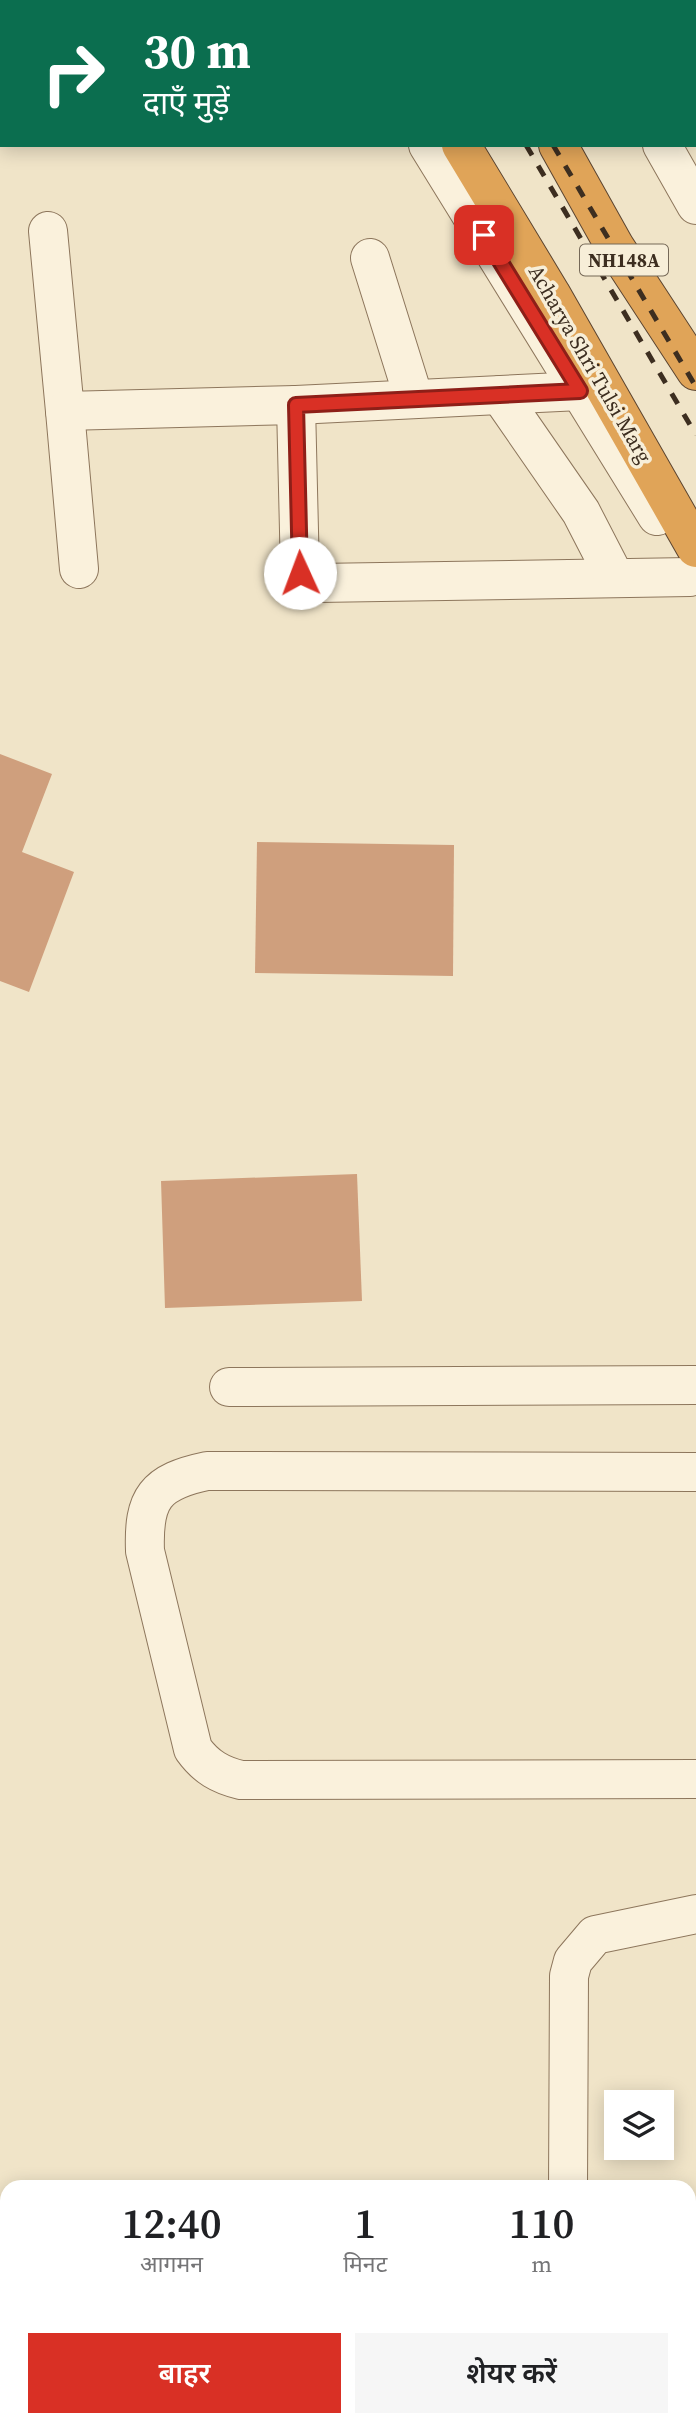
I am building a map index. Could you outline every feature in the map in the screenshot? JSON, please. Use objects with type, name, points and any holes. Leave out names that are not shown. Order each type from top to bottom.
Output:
[{"type":"highway","name":"Acharya Shri Tulsi Marg","points":[[462,147],[551,294],[694,571]]},
{"type":"highway","name":"NH148A","points":[[559,147],[615,247],[696,371]]},
{"type":"street","points":[[296,405],[300,573],[305,580],[317,583],[615,578],[694,571],[429,147]]},
{"type":"street","points":[[663,147],[696,205]]},
{"type":"street","points":[[48,230],[79,569]]},
{"type":"street","points":[[370,258],[414,399]]},
{"type":"street","points":[[65,411],[296,405],[580,391]]},
{"type":"street","points":[[500,395],[581,512],[615,578]]},
{"type":"street","points":[[229,1387],[696,1385]]},
{"type":"street","points":[[696,1472],[207,1471],[182,1477],[162,1488],[151,1503],[144,1521],[145,1551],[193,1749],[212,1770],[226,1777],[241,1780],[696,1779]]},
{"type":"street","points":[[568,2180],[569,1976],[573,1961],[595,1935],[696,1914]]},
{"type":"building","points":[[0,754],[52,774],[22,852],[74,872],[29,992],[0,981]]},
{"type":"building","points":[[257,842],[454,845],[453,976],[255,973]]},
{"type":"building","points":[[357,1174],[362,1301],[165,1308],[161,1181]]},
{"type":"railway","points":[[527,147],[696,435]]},
{"type":"railway","points":[[554,147],[696,387]]},
{"type":"route","points":[[300,573],[296,405],[580,391],[484,235]]}]
